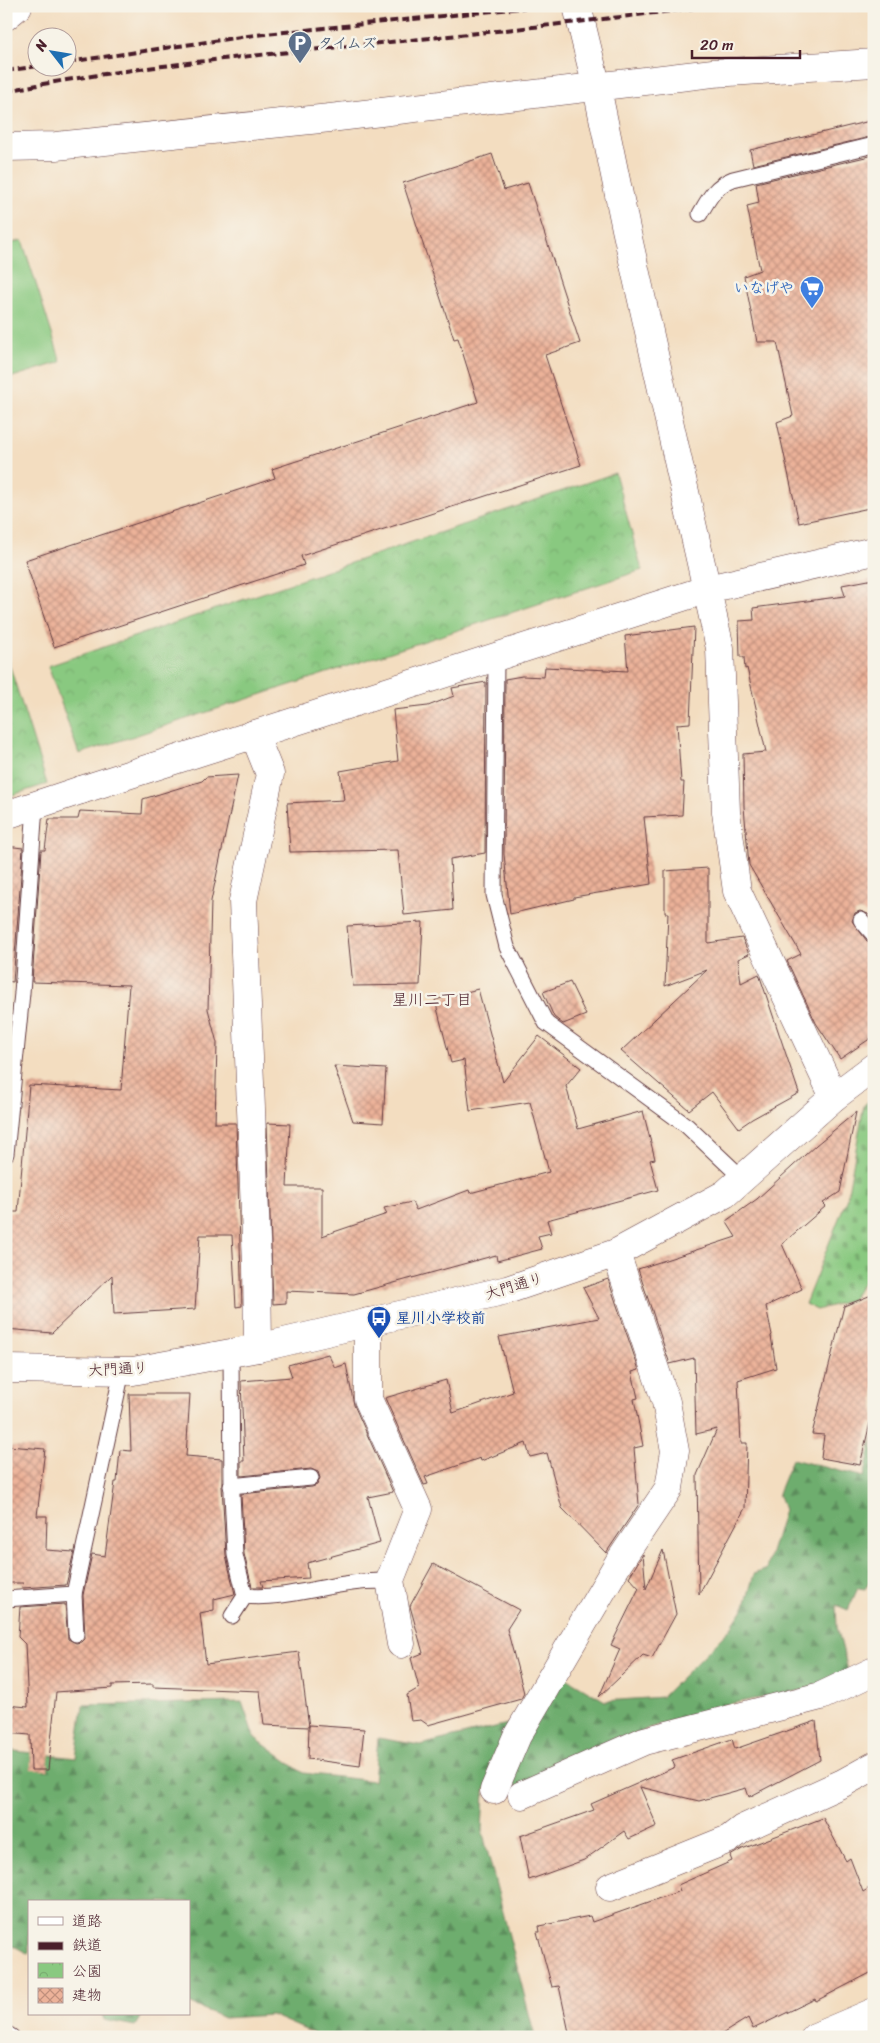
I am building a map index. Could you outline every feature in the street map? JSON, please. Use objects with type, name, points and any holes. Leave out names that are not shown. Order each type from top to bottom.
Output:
[{"type":"street","points":[[6,16],[18,6]]},
{"type":"street","points":[[577,6],[597,88],[626,228],[720,648],[726,812],[738,892],[834,1097]]},
{"type":"street","points":[[6,147],[56,146],[300,121],[597,88],[713,73],[874,63]]},
{"type":"street","points":[[6,815],[708,589],[874,551]]},
{"type":"street","points":[[254,734],[270,774],[243,901],[258,1265],[258,1348]]},
{"type":"street","name":"大門通り","points":[[6,1369],[133,1371],[258,1348],[507,1290],[616,1253],[724,1194],[834,1097],[874,1067]]},
{"type":"street","points":[[494,1790],[526,1719],[619,1562],[668,1488],[675,1451],[666,1402],[616,1253]]},
{"type":"street","points":[[368,1322],[368,1399],[418,1510],[390,1582],[401,1644]]},
{"type":"street","points":[[522,1795],[644,1741],[821,1696],[874,1671]]},
{"type":"street","points":[[610,1887],[729,1839],[735,1828],[843,1783],[874,1766]]},
{"type":"street","points":[[815,2037],[874,2012]]},
{"type":"lane","points":[[700,214],[710,194],[722,184],[733,179],[874,145]]},
{"type":"lane","points":[[496,657],[494,895],[507,947],[546,1023],[687,1126],[742,1178]]},
{"type":"lane","points":[[6,1154],[22,993],[35,806]]},
{"type":"lane","points":[[861,920],[874,935]]},
{"type":"lane","points":[[231,1353],[232,1486],[235,1556],[245,1596],[232,1616]]},
{"type":"lane","points":[[76,1634],[74,1594],[122,1371]]},
{"type":"lane","points":[[232,1486],[311,1478]]},
{"type":"lane","points":[[245,1596],[259,1598],[328,1587],[380,1581],[390,1582]]},
{"type":"lane","points":[[6,1599],[74,1594]]},
{"type":"lane","points":[[6,2033],[12,2037]]},
{"type":"green space","points":[[22,240],[61,362],[6,379],[6,245]]},
{"type":"green space","points":[[615,473],[642,570],[79,754],[48,666]]},
{"type":"green space","points":[[6,654],[47,784],[6,797]]},
{"type":"green space","points":[[874,1097],[874,1267],[851,1300],[817,1310],[805,1304],[847,1198],[864,1105]]},
{"type":"green space","points":[[873,1437],[874,1579],[868,1583],[865,1589],[858,1588],[848,1610],[836,1605],[837,1627],[848,1670],[815,1688],[723,1705],[649,1728],[506,1791],[522,1743],[563,1676],[605,1701],[662,1697],[730,1629],[745,1606],[754,1574],[766,1569],[784,1510],[778,1493],[792,1459],[864,1477]]},
{"type":"green space","points":[[242,1702],[254,1737],[303,1773],[374,1781],[378,1738],[420,1745],[516,1722],[484,1792],[482,1830],[535,2037],[322,2037],[271,2015],[224,2018],[190,2003],[190,1900],[28,1900],[28,1953],[6,1942],[6,1750],[76,1758],[83,1705]]},
{"type":"green space","points":[[103,2016],[141,2016],[135,2026],[104,2020]]},
{"type":"building","points":[[874,120],[874,136],[753,165],[750,150]]},
{"type":"building","points":[[492,154],[504,190],[528,183],[580,343],[545,355],[581,465],[301,556],[304,565],[54,647],[25,560],[275,478],[272,469],[478,402],[458,338],[454,339],[403,183]]},
{"type":"building","name":"いなげや","points":[[874,155],[874,507],[799,523],[777,422],[793,416],[777,342],[757,342],[744,276],[760,270],[747,206],[759,203],[756,183]]},
{"type":"building","points":[[874,579],[874,920],[868,914],[860,911],[855,913],[852,921],[867,941],[874,944],[874,1036],[840,1059],[816,1023],[787,961],[801,954],[749,865],[744,807],[743,754],[766,752],[747,668],[745,669],[744,657],[740,657],[739,621],[754,620],[753,608],[845,596],[842,585]]},
{"type":"building","points":[[694,627],[690,723],[677,724],[681,782],[684,782],[682,815],[644,817],[651,884],[574,897],[574,899],[510,914],[504,854],[505,679],[522,676],[544,677],[545,667],[628,671],[625,636]]},
{"type":"building","points":[[486,682],[485,853],[450,859],[453,910],[404,915],[398,850],[290,852],[287,803],[344,800],[340,771],[398,761],[393,710],[428,706],[454,696],[452,688]]},
{"type":"building","points":[[238,775],[211,901],[208,1009],[217,1043],[215,1123],[236,1123],[242,1306],[236,1307],[232,1235],[200,1235],[195,1309],[114,1314],[112,1275],[52,1333],[6,1329],[6,1212],[18,1212],[29,1085],[121,1090],[129,985],[32,982],[41,850],[45,850],[49,819],[78,819],[80,811],[142,814],[143,799],[202,781],[206,777]]},
{"type":"building","points":[[6,846],[23,848],[13,982],[6,981]]},
{"type":"building","points":[[708,868],[708,943],[742,938],[749,954],[738,959],[741,983],[759,974],[799,1093],[739,1128],[712,1092],[689,1110],[621,1051],[707,970],[665,986],[668,913],[665,913],[665,871]]},
{"type":"building","points":[[423,922],[420,985],[353,986],[347,926]]},
{"type":"building","points":[[570,982],[586,1015],[563,1024],[554,1017],[543,992]]},
{"type":"building","points":[[478,989],[503,1082],[539,1036],[581,1068],[566,1086],[578,1129],[643,1111],[655,1159],[650,1160],[658,1190],[547,1220],[551,1233],[538,1236],[542,1249],[497,1261],[496,1255],[354,1294],[286,1291],[286,1303],[273,1304],[267,1123],[290,1124],[287,1187],[322,1187],[322,1236],[387,1214],[384,1208],[412,1202],[416,1210],[469,1190],[470,1193],[549,1172],[530,1102],[470,1111],[464,1060],[451,1063],[435,1000]]},
{"type":"building","points":[[334,1066],[386,1069],[383,1123],[353,1121]]},
{"type":"building","points":[[856,1112],[840,1192],[823,1203],[826,1206],[782,1244],[802,1289],[766,1306],[776,1368],[738,1380],[741,1443],[747,1443],[745,1508],[699,1594],[697,1475],[717,1429],[696,1434],[694,1358],[670,1364],[638,1269],[736,1237],[726,1221],[757,1199],[816,1145]]},
{"type":"building","points":[[608,1279],[639,1370],[632,1372],[638,1398],[634,1399],[643,1446],[634,1448],[639,1504],[606,1553],[562,1508],[547,1453],[530,1457],[526,1443],[481,1461],[480,1458],[425,1477],[428,1484],[424,1485],[385,1398],[446,1380],[453,1413],[513,1392],[499,1337],[599,1318],[583,1288]]},
{"type":"building","points":[[874,1294],[874,1424],[870,1423],[860,1465],[821,1458],[824,1435],[812,1434],[844,1306]]},
{"type":"building","points":[[328,1354],[335,1368],[346,1364],[354,1405],[393,1492],[368,1497],[380,1543],[307,1563],[309,1578],[261,1581],[263,1587],[252,1587],[244,1554],[241,1494],[312,1487],[317,1485],[320,1478],[318,1472],[311,1469],[241,1476],[241,1461],[244,1461],[241,1381],[292,1377],[288,1365]]},
{"type":"building","points":[[129,1394],[190,1394],[186,1456],[222,1459],[226,1556],[235,1594],[214,1599],[214,1610],[200,1613],[206,1664],[299,1652],[309,1727],[264,1725],[260,1691],[153,1687],[153,1684],[112,1685],[112,1688],[56,1692],[48,1770],[31,1770],[30,1735],[6,1733],[6,1705],[28,1707],[25,1644],[18,1637],[20,1607],[65,1604],[68,1639],[76,1643],[81,1642],[85,1638],[83,1595],[92,1554],[105,1556],[115,1482],[117,1482],[120,1450],[131,1451]]},
{"type":"building","points":[[8,1446],[45,1449],[37,1516],[47,1516],[46,1550],[74,1552],[66,1585],[22,1588],[23,1583],[6,1583]]},
{"type":"building","points":[[663,1550],[676,1614],[652,1658],[643,1655],[599,1697],[620,1649],[611,1645],[639,1588],[629,1577],[643,1554],[646,1589]]},
{"type":"building","points":[[433,1564],[519,1610],[507,1629],[524,1693],[521,1699],[428,1725],[421,1720],[411,1721],[407,1695],[419,1688],[411,1658],[423,1653],[410,1606]]},
{"type":"building","points":[[816,1721],[820,1760],[749,1797],[746,1788],[699,1801],[640,1787],[657,1826],[629,1839],[624,1831],[584,1860],[529,1880],[520,1836],[594,1810],[591,1804],[675,1767],[672,1760],[732,1739],[735,1749]]},
{"type":"building","points":[[309,1725],[364,1729],[360,1766],[308,1759]]},
{"type":"building","points":[[823,1818],[846,1861],[850,1858],[863,1892],[874,1885],[874,1971],[816,2001],[815,1999],[753,2029],[748,2018],[717,2037],[570,2037],[559,1986],[552,1987],[537,1932],[540,1932],[539,1926],[590,1916],[592,1922],[680,1891],[678,1885],[732,1861],[730,1856],[742,1849]]},
{"type":"railway","points":[[78,61],[255,35],[542,6]]},
{"type":"railway","points":[[6,91],[96,75],[188,63],[498,31],[712,6]]},
{"type":"railway","points":[[6,71],[28,68]]},
{"type":"place","name":"タイムズ","points":[[300,64]]},
{"type":"place","name":"いなげや","points":[[812,309]]},
{"type":"place","name":"星川小学校前","points":[[379,1339]]},
{"type":"district","name":"星川二丁目","points":[[432,999]]}]
